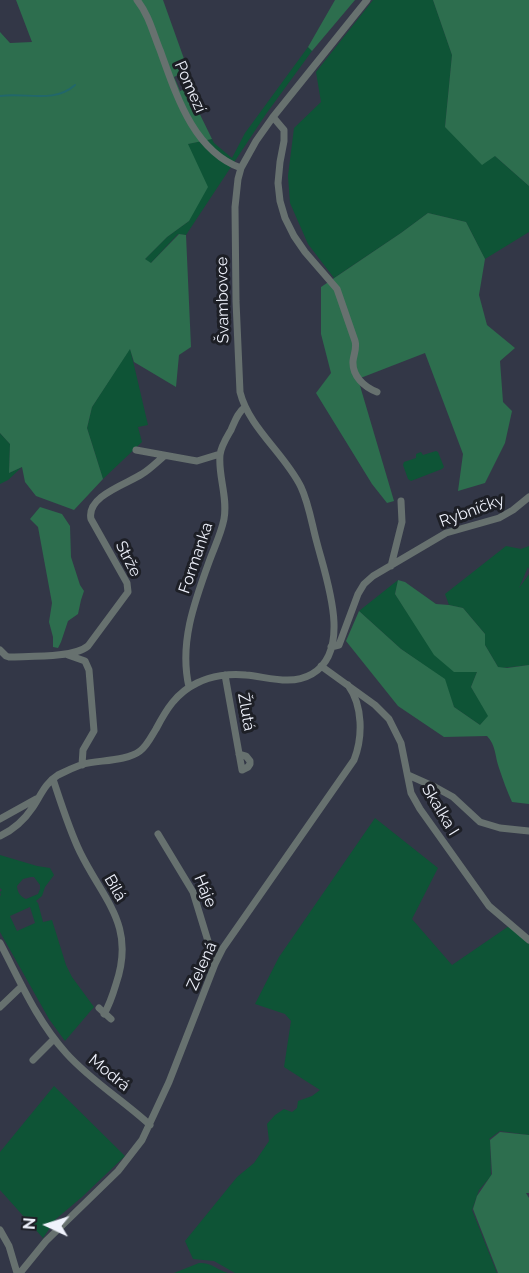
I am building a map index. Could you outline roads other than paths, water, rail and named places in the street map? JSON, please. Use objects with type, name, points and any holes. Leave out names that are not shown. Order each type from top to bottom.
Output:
[{"type":"street","name":"Pomezí","points":[[138,0],[149,19],[184,113],[215,154],[231,165],[241,168]]},
{"type":"street","name":"Švambovce","points":[[331,647],[335,620],[331,596],[305,497],[301,486],[245,407],[242,399],[239,385],[235,207],[241,168],[256,141],[367,0]]},
{"type":"street","points":[[273,117],[284,130],[278,183],[285,218],[305,252],[337,289],[355,340],[354,371],[369,389],[377,392]]},
{"type":"street","points":[[136,450],[197,460],[220,454],[236,420],[245,407]]},
{"type":"street","name":"Formanka","points":[[189,687],[185,666],[189,622],[224,521],[220,454]]},
{"type":"street","name":"Strže","points":[[0,650],[9,657],[66,654],[84,650],[88,646],[128,592],[127,583],[91,519],[90,512],[112,489],[142,474],[164,456]]},
{"type":"street","name":"Rybníčky","points":[[331,647],[339,645],[353,604],[364,584],[373,576],[446,533],[499,518],[529,497]]},
{"type":"street","points":[[391,566],[402,522],[401,501]]},
{"type":"street","points":[[0,836],[21,822],[53,779],[81,765],[138,753],[149,742],[169,705],[189,687],[206,679],[225,675],[296,680],[311,675],[321,666],[331,647]]},
{"type":"street","points":[[66,654],[86,661],[89,670],[94,731],[82,750],[81,765]]},
{"type":"street","points":[[321,666],[348,685]]},
{"type":"street","name":"Žlutá","points":[[225,675],[239,754]]},
{"type":"street","name":"Skalka I","points":[[348,685],[389,718],[401,743],[411,793],[420,809],[489,906],[529,940]]},
{"type":"street","name":"Zelená","points":[[19,1273],[46,1241],[118,1171],[138,1146],[150,1125],[170,1082],[223,948],[354,760],[359,745],[359,715],[355,698],[348,685]]},
{"type":"street","points":[[408,775],[453,797],[480,822],[500,828],[529,831]]},
{"type":"street","name":"Bílá","points":[[53,779],[77,846],[115,915],[121,931],[123,947],[121,968],[114,992],[101,1011],[111,1019]]},
{"type":"street","points":[[0,819],[38,798]]},
{"type":"street","name":"Háje","points":[[158,834],[193,892],[215,964]]},
{"type":"street","name":"Modrá","points":[[0,943],[40,1019],[54,1039],[80,1068],[150,1125]]},
{"type":"street","points":[[0,1007],[22,986]]},
{"type":"street","points":[[33,1060],[54,1039]]},
{"type":"street","points":[[0,1230],[19,1273]]},
{"type":"waterway","points":[[0,96],[49,96],[67,91],[75,85]]}]
